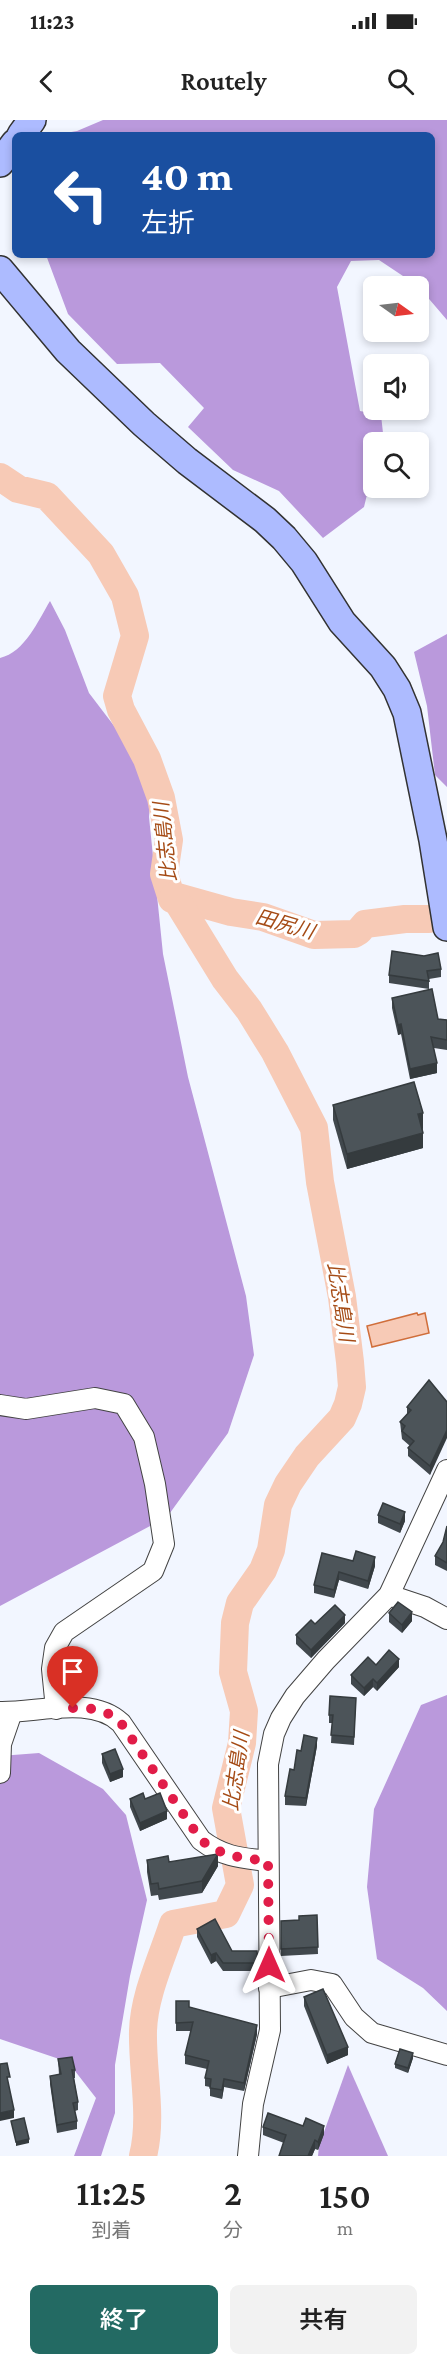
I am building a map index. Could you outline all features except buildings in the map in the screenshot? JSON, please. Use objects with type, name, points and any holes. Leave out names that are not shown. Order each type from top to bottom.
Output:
[{"type":"street","points":[[0,163],[12,147]]},
{"type":"street","points":[[1,275],[68,351],[144,424],[187,461],[265,520],[284,538],[304,562],[342,622],[382,667],[397,689],[407,713],[427,809],[447,927]]},
{"type":"street","points":[[0,1405],[26,1409],[95,1398],[124,1404],[144,1437],[155,1484],[164,1544],[153,1571],[64,1632],[55,1648],[52,1668],[56,1709]]},
{"type":"street","points":[[248,2156],[253,2104],[270,2030],[260,1860],[268,1764],[274,1734],[295,1696],[389,1594],[447,1470]]},
{"type":"street","points":[[389,1594],[425,1607],[447,1619]]},
{"type":"street","points":[[0,1773],[1,1744],[6,1712],[89,1708],[104,1710],[114,1716],[127,1731],[201,1840],[216,1851],[228,1856],[260,1860]]},
{"type":"street","points":[[269,1988],[310,1980],[332,1984],[354,2017],[372,2033],[447,2055]]},
{"type":"shaded area","points":[[103,120],[447,120],[447,320],[429,299],[429,276],[403,276],[379,260],[351,261],[337,287],[360,411],[363,412],[363,420],[382,420],[383,432],[363,432],[363,498],[366,498],[364,507],[323,538],[279,491],[233,470],[188,427],[204,408],[160,363],[117,364],[68,314],[47,258],[435,258],[435,132],[71,132]]},
{"type":"shaded area","points":[[50,601],[65,630],[89,693],[121,735],[139,772],[150,803],[149,817],[163,954],[188,1077],[246,1296],[254,1355],[228,1433],[167,1517],[0,1606],[0,658],[9,655],[24,643]]},
{"type":"shaded area","points":[[447,634],[447,787],[435,775],[427,706],[414,652]]},
{"type":"shaded area","points":[[417,1313],[418,1315],[425,1313],[429,1333],[372,1347],[367,1326]]},
{"type":"shaded area","points":[[447,1695],[447,2011],[423,1988],[377,1959],[367,1887],[374,1809],[421,1705]]},
{"type":"shaded area","points":[[39,1753],[103,1789],[126,1815],[147,1900],[130,1976],[115,2065],[115,2113],[101,2156],[74,2156],[96,2098],[68,2062],[0,2039],[0,1756]]},
{"type":"shaded area","points":[[348,2065],[388,2156],[318,2156],[319,2146]]},
{"type":"waterway","name":"比志島川","points":[[0,477],[18,489],[47,496],[101,554],[125,596],[135,636],[117,696],[121,710],[147,759],[161,798],[169,840],[164,874],[172,899],[174,896],[231,912],[263,917],[314,935],[354,934],[365,924],[405,919],[429,919]]},
{"type":"waterway","name":"比志島川","points":[[143,2156],[147,2125],[143,2047],[144,2017],[150,1990],[173,1924],[226,1914],[240,1885],[226,1808],[242,1743],[244,1711],[233,1672],[235,1623],[240,1603],[263,1570],[271,1550],[278,1505],[288,1484],[307,1456],[342,1418],[352,1387],[342,1297],[320,1182],[314,1128],[275,1052],[249,1010],[225,979],[174,896]]},
{"type":"route","points":[[73,1708],[104,1710],[121,1723],[201,1840],[216,1851],[228,1856],[268,1861],[269,1965]]},
{"type":"water label","name":"田尻川","points":[[285,924]]}]
